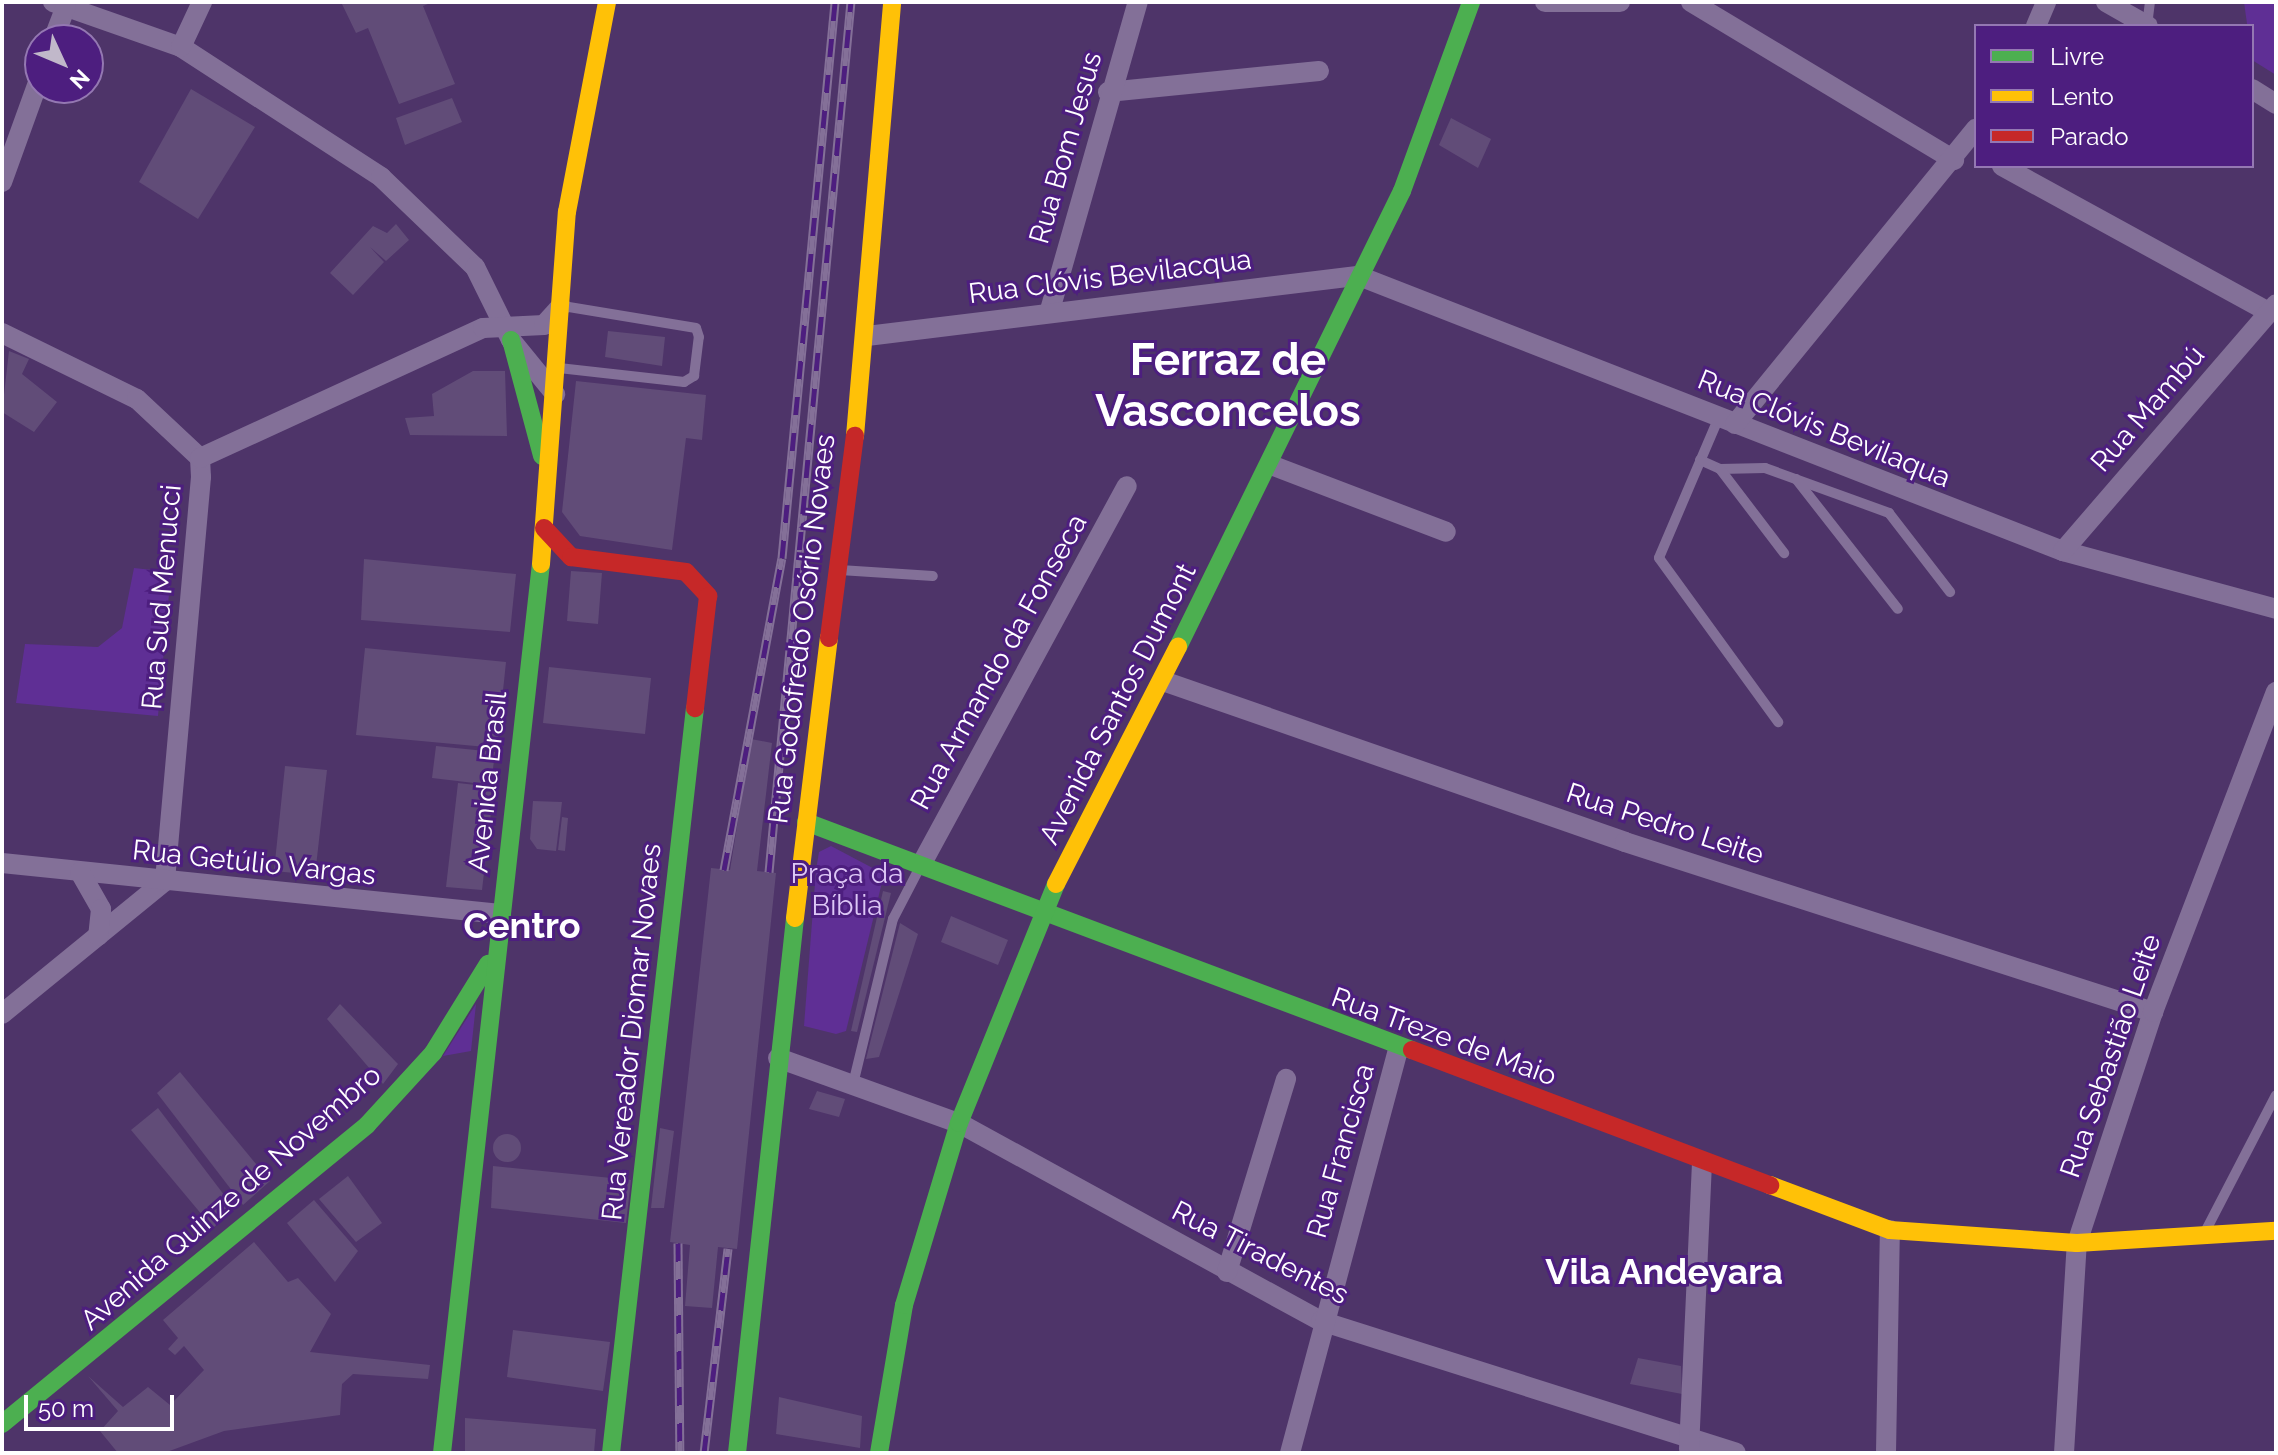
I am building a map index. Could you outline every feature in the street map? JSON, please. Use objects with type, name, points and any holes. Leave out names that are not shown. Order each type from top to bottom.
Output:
[{"type":"main road","name":"Avenida Brasil","points":[[442,1453],[540,576],[567,212],[584,94],[607,2]]},
{"type":"main road","name":"Avenida Brasil","points":[[567,212],[621,2]]},
{"type":"main road","name":"Rua Godofredo Osório Novaes","points":[[737,1453],[778,1058],[867,336],[892,2]]},
{"type":"main road","name":"Avenida Santos Dumont","points":[[879,1453],[904,1305],[959,1123],[1040,915],[1163,681],[1271,465],[1435,113],[1471,2]]},
{"type":"main road","points":[[510,332],[546,481]]},
{"type":"main road","points":[[540,576],[571,557],[544,528]]},
{"type":"main road","name":"Rua Vereador Diomar Novaes","points":[[571,557],[686,572],[704,586],[710,618],[611,1453]]},
{"type":"main road","name":"Rua Treze de Maio","points":[[806,822],[921,865],[1040,915],[1398,1050],[1890,1230],[2077,1243],[2202,1239],[2276,1231]]},
{"type":"main road","name":"Avenida Quinze de Novembro","points":[[2,1424],[367,1125],[433,1053],[496,950]]},
{"type":"street","points":[[181,47],[202,2]]},
{"type":"street","name":"Rua Bom Jesus","points":[[1050,310],[1108,92],[1138,2]]},
{"type":"street","points":[[1545,2],[1620,2]]},
{"type":"street","points":[[1691,2],[1968,147],[1727,420]]},
{"type":"street","points":[[2037,24],[2046,2]]},
{"type":"street","points":[[2106,2],[2144,24]]},
{"type":"street","points":[[56,24],[60,4],[181,47],[381,177],[451,240],[510,332],[555,394]]},
{"type":"street","points":[[1108,92],[1319,71]]},
{"type":"street","points":[[2254,90],[2276,104]]},
{"type":"street","points":[[2,182],[30,104]]},
{"type":"street","points":[[2006,168],[2272,308]]},
{"type":"street","name":"Rua Clóvis Bevilacqua","points":[[867,336],[1050,310],[1359,276]]},
{"type":"street","name":"Rua Clóvis Bevilaqua","points":[[1359,276],[2063,551],[2276,609]]},
{"type":"street","points":[[200,458],[483,328],[510,332],[544,325],[561,306]]},
{"type":"street","name":"Rua Mambú","points":[[2063,551],[2272,308]]},
{"type":"street","name":"Rua Sud Menucci","points":[[2,333],[112,382],[200,458],[165,881]]},
{"type":"street","points":[[1271,465],[1446,532]]},
{"type":"street","name":"Rua Armando da Fonseca","points":[[921,865],[1127,486]]},
{"type":"street","name":"Rua Pedro Leite","points":[[1163,681],[1625,842],[2153,1012]]},
{"type":"street","name":"Rua Sebastião Leite","points":[[2064,1453],[2077,1243],[2153,1012],[2276,692]]},
{"type":"street","name":"Rua Getúlio Vargas","points":[[2,863],[500,914]]},
{"type":"street","points":[[80,872],[98,900],[98,936]]},
{"type":"street","points":[[7,1006],[165,881]]},
{"type":"street","name":"Rua Francisca","points":[[1290,1453],[1321,1321],[1398,1050]]},
{"type":"street","name":"Rua Tiradentes","points":[[778,1058],[854,1080],[959,1123],[1321,1321],[1689,1446],[1736,1453]]},
{"type":"street","points":[[1227,1272],[1286,1079]]},
{"type":"street","points":[[1689,1446],[1702,1163]]},
{"type":"street","points":[[1886,1453],[1890,1230]]},
{"type":"lane","points":[[2148,24],[2150,2]]},
{"type":"lane","points":[[557,368],[684,382],[694,376],[699,337],[696,328],[561,306]]},
{"type":"lane","points":[[1727,420],[1700,460],[1659,558],[1778,722]]},
{"type":"lane","points":[[1700,460],[1720,469],[1765,468],[1889,513],[1950,592]]},
{"type":"lane","points":[[1720,469],[1784,553]]},
{"type":"lane","points":[[1795,478],[1898,609]]},
{"type":"lane","points":[[838,570],[933,576]]},
{"type":"lane","points":[[854,1080],[893,919],[921,865]]},
{"type":"lane","points":[[2202,1239],[2276,1095]]},
{"type":"green space","points":[[2244,2],[2276,2],[2276,75],[2254,61],[2254,24],[2247,24]]},
{"type":"green space","points":[[134,568],[171,572],[158,716],[16,703],[25,644],[98,647],[122,628]]},
{"type":"green space","name":"Praça da Bíblia","points":[[831,846],[884,874],[846,1031],[836,1034],[804,1026],[816,870],[819,852]]},
{"type":"green space","points":[[476,1004],[471,1051],[443,1056]]},
{"type":"building","points":[[341,2],[433,2],[423,6],[455,84],[399,104],[368,28],[356,33]]},
{"type":"building","points":[[191,89],[255,127],[198,219],[139,182]]},
{"type":"building","points":[[452,98],[462,122],[405,145],[396,118]]},
{"type":"building","points":[[1451,118],[1491,139],[1478,168],[1439,145]]},
{"type":"building","points":[[396,224],[409,240],[386,261],[370,247],[384,262],[353,295],[330,273],[373,226],[387,233]]},
{"type":"building","points":[[608,331],[665,337],[662,366],[605,357]]},
{"type":"building","points":[[9,351],[29,359],[22,374],[57,402],[34,432],[2,412]]},
{"type":"building","points":[[473,371],[505,371],[507,436],[410,435],[405,418],[434,416],[432,394]]},
{"type":"building","points":[[576,381],[706,395],[702,440],[686,438],[672,550],[580,536],[562,512]]},
{"type":"building","points":[[364,559],[516,574],[510,632],[361,620]]},
{"type":"building","points":[[571,571],[602,573],[598,624],[567,621]]},
{"type":"building","points":[[365,648],[506,662],[497,748],[356,735]]},
{"type":"building","points":[[549,667],[651,678],[645,734],[543,723]]},
{"type":"building","points":[[751,739],[772,743],[757,871],[776,873],[737,1249],[718,1247],[712,1308],[685,1306],[690,1245],[670,1242],[711,868],[730,870]]},
{"type":"building","points":[[436,746],[495,752],[491,785],[432,778]]},
{"type":"building","points":[[285,766],[327,770],[315,875],[274,871]]},
{"type":"building","points":[[458,783],[494,787],[482,890],[446,887]]},
{"type":"building","points":[[533,801],[562,802],[556,851],[537,849],[530,839]]},
{"type":"building","points":[[562,817],[568,818],[565,851],[558,850]]},
{"type":"building","points":[[883,891],[891,893],[857,1032],[851,1031]]},
{"type":"building","points":[[951,916],[1008,940],[998,965],[941,942]]},
{"type":"building","points":[[900,923],[918,934],[879,1057],[866,1059]]},
{"type":"building","points":[[340,1004],[398,1064],[383,1084],[327,1019]]},
{"type":"building","points":[[180,1072],[270,1181],[243,1205],[157,1093]]},
{"type":"building","points":[[817,1091],[845,1099],[839,1117],[809,1109]]},
{"type":"building","points":[[158,1108],[234,1208],[213,1228],[131,1130]]},
{"type":"building","points":[[660,1128],[674,1131],[664,1208],[651,1208]]},
{"type":"building","points":[[507,1134],[517,1138],[521,1148],[517,1158],[507,1162],[497,1158],[493,1148],[497,1138]]},
{"type":"building","points":[[493,1166],[631,1180],[626,1223],[491,1208]]},
{"type":"building","points":[[348,1176],[382,1223],[356,1242],[319,1199]]},
{"type":"building","points":[[314,1200],[358,1251],[335,1282],[287,1223]]},
{"type":"building","points":[[254,1242],[288,1282],[298,1278],[331,1314],[310,1352],[430,1365],[428,1379],[353,1374],[342,1384],[340,1415],[224,1431],[164,1453],[118,1453],[100,1431],[118,1411],[88,1376],[123,1407],[148,1387],[170,1405],[204,1370],[184,1346],[175,1355],[168,1349],[178,1338],[163,1320]]},
{"type":"building","points":[[513,1330],[610,1342],[603,1391],[507,1377]]},
{"type":"building","points":[[1638,1358],[1681,1366],[1682,1394],[1630,1384]]},
{"type":"building","points":[[779,1397],[862,1416],[860,1448],[776,1434]]},
{"type":"building","points":[[465,1418],[596,1429],[594,1453],[465,1453]]},
{"type":"railway","points":[[724,870],[782,558],[835,2]]},
{"type":"railway","points":[[769,872],[851,2]]},
{"type":"railway","points":[[678,1243],[680,1453]]},
{"type":"railway","points":[[704,1453],[728,1248]]},
{"type":"traffic: fast","points":[[1178,647],[1402,191],[1471,2]]},
{"type":"traffic: fast","points":[[511,340],[542,456]]},
{"type":"traffic: fast","points":[[442,1453],[541,564]]},
{"type":"traffic: fast","points":[[611,1453],[695,708]]},
{"type":"traffic: fast","points":[[806,822],[1412,1050]]},
{"type":"traffic: fast","points":[[879,1453],[904,1305],[959,1123],[1056,884]]},
{"type":"traffic: fast","points":[[737,1453],[795,918]]},
{"type":"traffic: fast","points":[[2,1424],[367,1125],[433,1053],[488,964]]},
{"type":"traffic: slow","points":[[541,564],[567,212],[607,2]]},
{"type":"traffic: slow","points":[[855,436],[892,2]]},
{"type":"traffic: slow","points":[[795,918],[829,638]]},
{"type":"traffic: slow","points":[[1056,884],[1178,647]]},
{"type":"traffic: slow","points":[[1770,1185],[1890,1230],[2077,1243],[2276,1231]]},
{"type":"traffic: jam","points":[[829,638],[855,436]]},
{"type":"traffic: jam","points":[[544,528],[571,557],[686,572],[708,596],[695,708]]},
{"type":"traffic: jam","points":[[1412,1050],[1770,1185]]},
{"type":"district","name":"Ferraz de Vasconcelos","points":[[1228,386]]},
{"type":"district","name":"Centro","points":[[522,926]]},
{"type":"district","name":"Vila Andeyara","points":[[1664,1272]]}]
